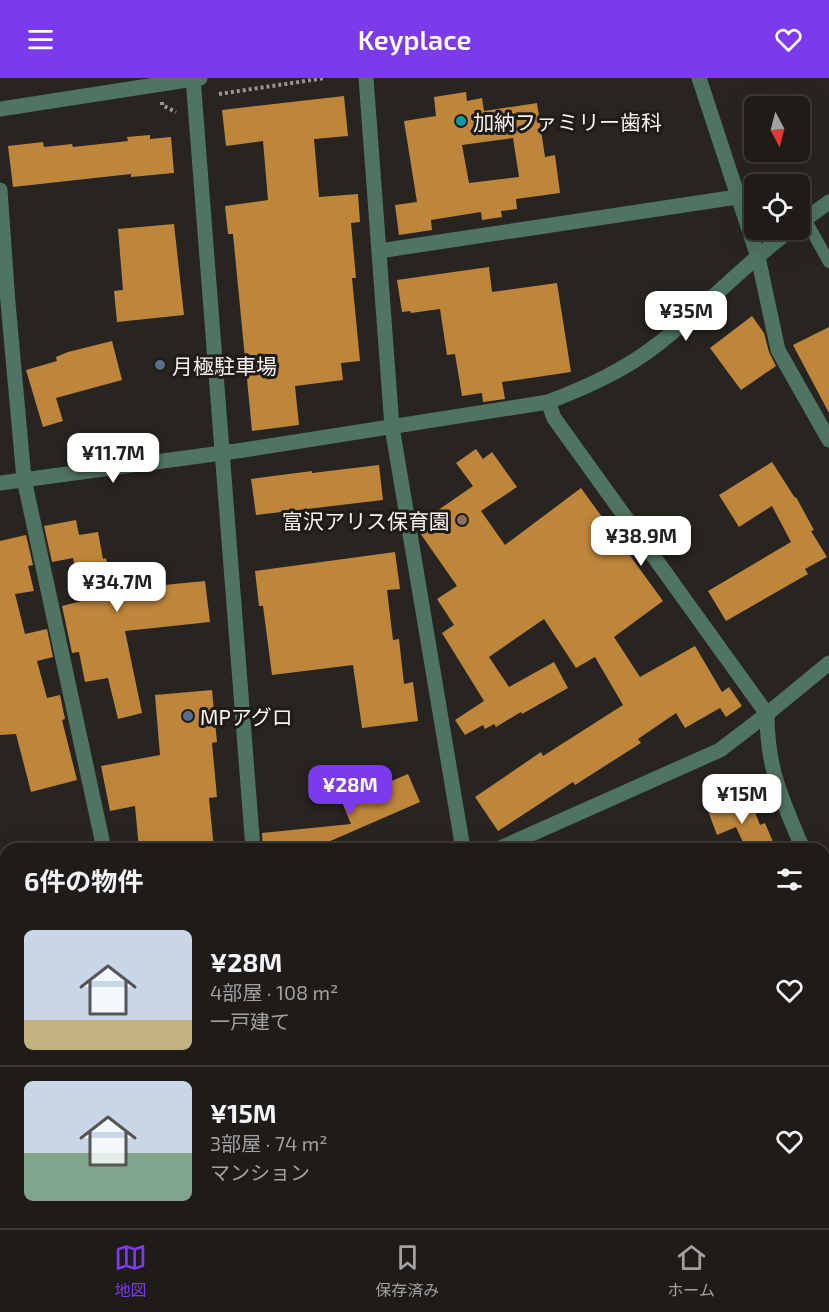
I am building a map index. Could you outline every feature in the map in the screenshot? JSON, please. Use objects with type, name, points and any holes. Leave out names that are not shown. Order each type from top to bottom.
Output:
[{"type":"street","points":[[0,109],[195,78],[253,843]]},
{"type":"street","points":[[366,78],[392,427],[462,843]]},
{"type":"street","points":[[699,78],[758,257],[778,350],[829,440]]},
{"type":"street","points":[[0,190],[4,304],[24,479],[103,843]]},
{"type":"street","points":[[379,251],[737,197]]},
{"type":"street","points":[[810,215],[829,202]]},
{"type":"street","points":[[0,483],[392,427],[548,402],[588,387],[658,345],[779,240]]},
{"type":"street","points":[[548,402],[554,418],[767,714],[769,748],[778,790],[800,843]]},
{"type":"street","points":[[511,843],[720,750],[829,663]]},
{"type":"lane","points":[[810,233],[829,262]]},
{"type":"path","points":[[219,94],[325,78]]},
{"type":"building","points":[[466,92],[467,101],[482,98],[484,111],[537,103],[545,157],[555,155],[560,193],[516,199],[517,209],[501,211],[502,217],[482,220],[481,212],[431,220],[432,230],[399,235],[395,205],[417,202],[404,121],[436,116],[434,97]],"holes":[[[513,138],[519,177],[469,183],[462,145]]]},
{"type":"building","points":[[344,96],[348,136],[314,139],[319,197],[358,194],[360,222],[351,223],[356,278],[352,278],[360,361],[341,363],[343,380],[295,386],[299,425],[252,431],[233,234],[228,234],[225,206],[268,200],[263,141],[226,146],[222,110]]},
{"type":"building","points":[[150,135],[150,139],[171,137],[174,173],[131,177],[131,174],[13,187],[8,146],[43,142],[44,147],[72,144],[73,147],[128,141],[127,137]]},
{"type":"building","points":[[174,224],[184,315],[117,322],[114,291],[123,290],[118,229]]},
{"type":"building","points":[[489,267],[492,292],[557,283],[571,372],[502,382],[505,399],[483,402],[482,393],[462,396],[455,354],[447,355],[440,309],[402,312],[397,280]]},
{"type":"building","points":[[752,316],[764,333],[776,366],[741,390],[710,348]]},
{"type":"building","points":[[829,327],[829,413],[793,345]]},
{"type":"building","points":[[112,341],[122,380],[56,398],[63,421],[43,427],[26,370],[57,361],[56,357],[68,352]]},
{"type":"building","points":[[476,449],[483,459],[492,452],[517,487],[481,511],[505,545],[581,488],[663,601],[614,637],[640,677],[695,646],[722,692],[729,687],[742,706],[726,717],[720,708],[685,728],[676,713],[638,739],[641,743],[575,785],[573,782],[498,831],[475,797],[541,752],[543,756],[623,705],[595,657],[576,668],[544,619],[489,657],[509,687],[554,662],[568,688],[496,727],[494,724],[485,729],[483,725],[465,735],[455,720],[484,701],[442,633],[454,625],[437,599],[457,586],[420,533],[418,524],[473,486],[456,463]]},
{"type":"building","points":[[772,462],[796,497],[814,530],[811,531],[827,557],[805,569],[808,574],[726,621],[708,591],[791,542],[772,506],[739,527],[719,495]]},
{"type":"building","points":[[379,465],[383,500],[256,515],[251,479]]},
{"type":"building","points":[[76,520],[79,535],[98,532],[103,559],[106,558],[113,590],[205,581],[210,622],[125,631],[142,713],[118,719],[108,678],[85,682],[79,652],[72,653],[62,606],[82,601],[73,558],[52,562],[44,526]]},
{"type":"building","points":[[26,535],[33,565],[28,566],[34,591],[15,594],[25,634],[47,629],[53,657],[37,661],[47,698],[60,695],[65,719],[62,720],[77,780],[31,792],[16,734],[0,735],[0,541]]},
{"type":"building","points":[[395,552],[400,589],[387,590],[393,640],[399,639],[404,684],[413,682],[418,721],[362,728],[353,665],[272,675],[263,606],[259,606],[255,571]]},
{"type":"building","points":[[212,690],[217,742],[212,743],[217,797],[209,798],[213,843],[138,843],[135,806],[110,811],[101,766],[160,755],[155,695]]},
{"type":"building","points":[[408,774],[420,802],[326,843],[263,843],[262,833],[351,824],[342,802]]},
{"type":"building","points":[[750,799],[760,825],[765,823],[773,843],[743,843],[736,827],[717,835],[708,811],[730,802],[731,806]]},
{"type":"place","name":"加納ファミリー歯科","points":[[461,121]]},
{"type":"place","name":"月極駐車場","points":[[160,365]]},
{"type":"place","name":"富沢アリス保育園","points":[[462,520]]},
{"type":"place","name":"MPアグロ","points":[[188,716]]}]
